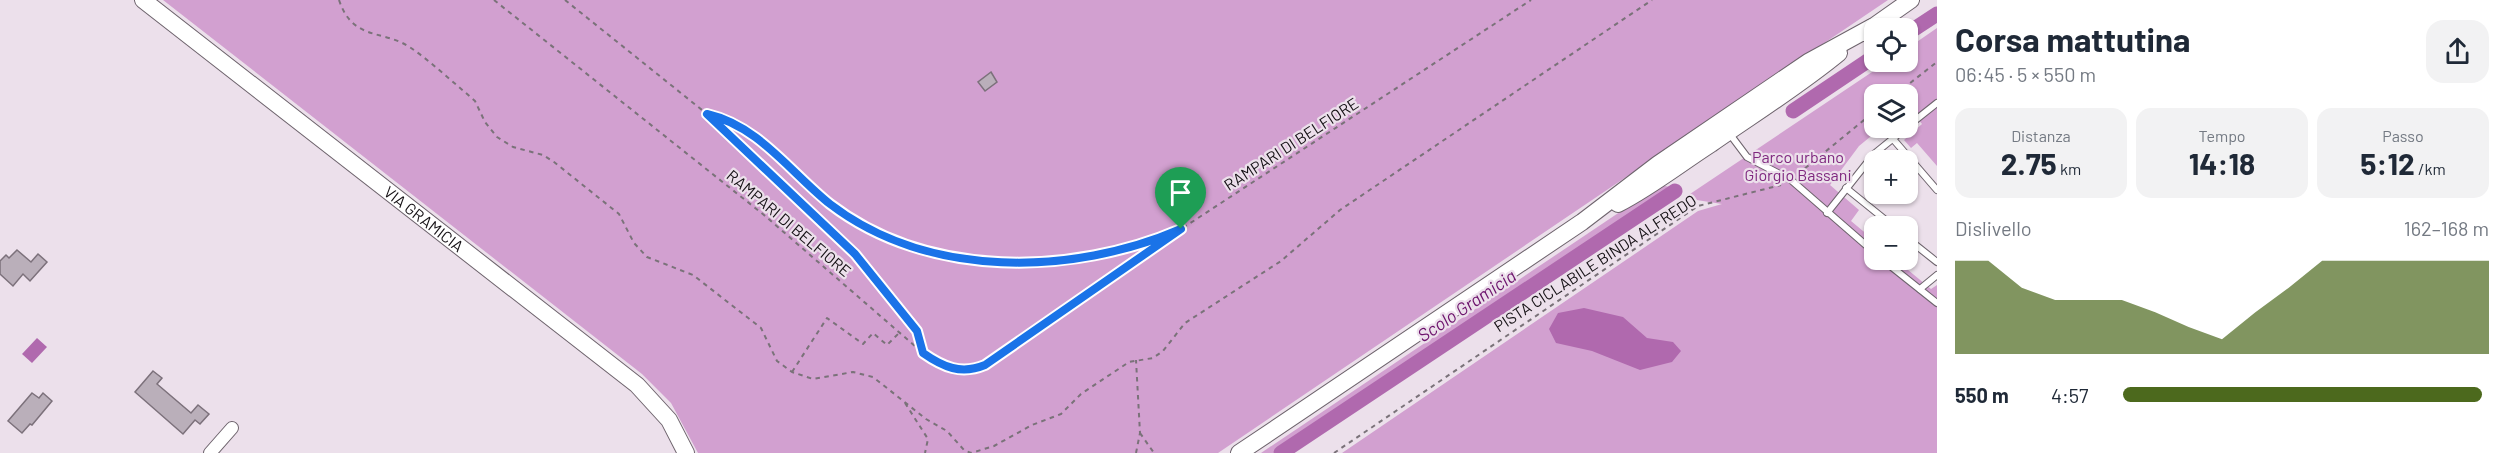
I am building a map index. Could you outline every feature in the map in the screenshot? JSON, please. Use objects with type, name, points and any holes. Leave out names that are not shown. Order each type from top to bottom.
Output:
[{"type":"main road","name":"VIA GRAMICIA","points":[[143,0],[638,386],[669,420],[686,453]]},
{"type":"main road","points":[[1239,453],[1582,222],[1635,195],[1724,127],[1815,73],[1872,27],[1911,0]]},
{"type":"street","points":[[210,453],[232,428]]},
{"type":"lane","points":[[1918,118],[1937,103]]},
{"type":"lane","points":[[1724,127],[1747,157],[1791,180],[1864,244]]},
{"type":"lane","points":[[1827,213],[1874,154],[1893,139],[1937,190]]},
{"type":"lane","points":[[1846,188],[1881,216]]},
{"type":"lane","points":[[1918,247],[1937,262]]},
{"type":"lane","points":[[1896,270],[1937,303]]},
{"type":"lane","points":[[1920,289],[1937,275]]},
{"type":"path","points":[[339,0],[356,25],[368,33],[397,40],[409,46],[466,93],[475,101],[491,131],[497,137],[513,147],[543,155],[619,214],[634,243],[647,257],[693,275],[741,311],[761,328],[777,361],[792,372],[813,379],[853,372],[864,373],[886,385],[926,419],[947,430],[964,450],[978,452],[994,446],[1037,422],[1061,414],[1081,394],[1129,362],[1153,358],[1163,351],[1185,323],[1281,261],[1340,210],[1652,0]]},
{"type":"path","name":"RAMPARI DI BELFIORE","points":[[494,0],[764,215],[923,353],[941,364],[959,370],[972,370],[985,365],[1181,229],[1531,0]]},
{"type":"path","points":[[565,0],[707,114],[855,254],[912,324],[921,342],[923,353]]},
{"type":"path","points":[[1909,84],[1937,63]]},
{"type":"path","points":[[707,114],[739,125],[830,203],[858,223],[891,239],[939,255],[986,261],[1031,262],[1079,257],[1115,253],[1146,244],[1181,229]]},
{"type":"path","name":"PISTA CICLABILE BINDA ALFREDO","points":[[1334,453],[1698,206],[1779,186],[1791,180],[1864,120]]},
{"type":"path","points":[[792,372],[826,318],[863,344],[873,333],[887,345],[899,333]]},
{"type":"path","points":[[1136,360],[1140,433],[1136,453]]},
{"type":"path","points":[[903,400],[928,439],[925,453]]},
{"type":"path","points":[[1140,433],[1154,453]]},
{"type":"green space","points":[[163,0],[1888,0],[1218,453],[698,453],[671,403],[642,374]]},
{"type":"green space","name":"Parco urbano Giorgio Bassani","points":[[1937,28],[1937,166],[1917,143],[1911,148],[1904,140],[1918,138],[1918,128],[1922,124],[1918,119],[1918,84],[1864,84],[1864,138],[1869,138],[1859,146],[1830,185],[1859,210],[1851,221],[1864,232],[1864,270],[1908,270],[1931,289],[1937,285],[1937,453],[1342,453],[1698,211],[1722,204],[1684,198],[1872,72],[1918,72],[1918,41]]},
{"type":"green space","points":[[1660,185],[1670,187],[1273,453],[1261,453]]},
{"type":"shaded area","points":[[1584,308],[1623,317],[1647,338],[1673,342],[1681,351],[1672,362],[1640,370],[1592,351],[1556,343],[1549,329],[1558,313]]},
{"type":"shaded area","points":[[37,338],[47,347],[32,363],[22,354]]},
{"type":"building","points":[[991,72],[997,82],[985,91],[978,82]]},
{"type":"building","points":[[17,250],[31,262],[38,254],[47,262],[30,281],[23,274],[13,286],[0,274],[0,261],[6,255],[9,258]]},
{"type":"building","points":[[153,371],[162,378],[157,384],[191,413],[198,405],[209,414],[200,424],[195,420],[183,434],[135,392]]},
{"type":"building","points":[[32,393],[39,398],[43,393],[52,401],[32,425],[30,424],[22,433],[8,421]]},
{"type":"waterway","name":"Scolo Gramicia","points":[[1918,26],[1937,14]]},
{"type":"waterway","name":"Scolo Gramicia","points":[[1793,111],[1864,63]]},
{"type":"waterway","name":"Scolo Gramicia","points":[[1281,453],[1675,191]]},
{"type":"route","points":[[707,114],[739,125],[830,203],[858,223],[891,239],[939,255],[986,261],[1031,262],[1079,257],[1115,253],[1146,244],[1181,229],[985,365],[972,370],[959,370],[941,364],[923,353],[917,331],[908,317],[855,254],[707,114]]}]
